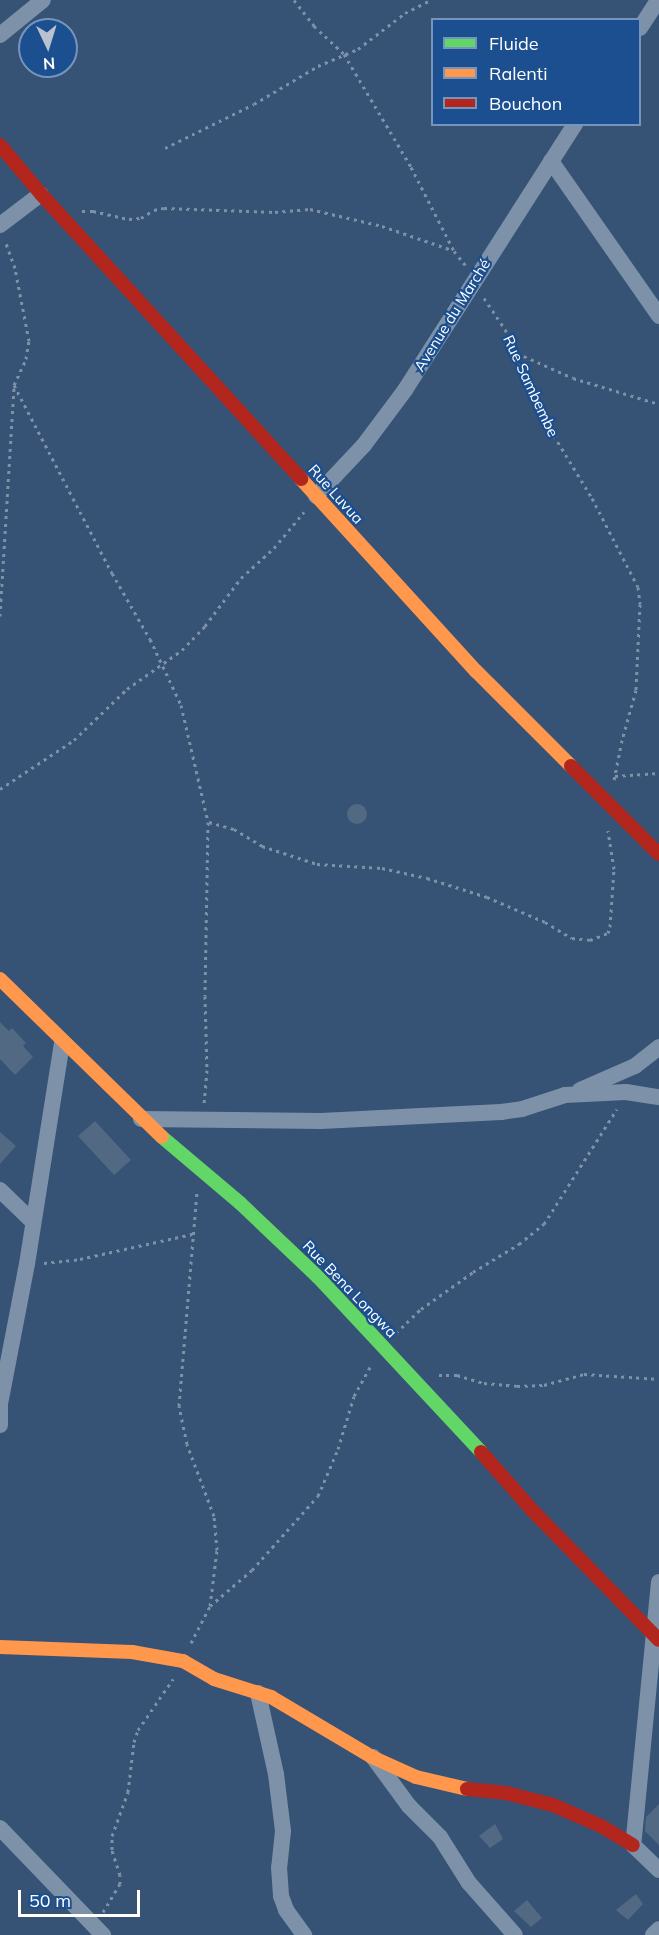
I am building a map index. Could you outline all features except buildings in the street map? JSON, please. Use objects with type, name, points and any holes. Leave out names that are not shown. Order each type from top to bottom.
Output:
[{"type":"street","points":[[0,35],[43,0]]},
{"type":"street","points":[[641,25],[658,0]]},
{"type":"street","name":"Avenue du Marché","points":[[316,496],[378,427],[574,126]]},
{"type":"street","name":"Rue Luvua","points":[[0,145],[60,215],[477,671],[584,776],[615,811],[659,854]]},
{"type":"street","points":[[551,161],[659,316]]},
{"type":"street","points":[[2,231],[41,194]]},
{"type":"street","name":"Rue Bena Longwa","points":[[0,979],[141,1119],[240,1203],[318,1276],[382,1346],[414,1377],[533,1511],[656,1637]]},
{"type":"street","points":[[0,1425],[0,1404],[27,1264],[62,1042]]},
{"type":"street","points":[[141,1119],[284,1122],[459,1115],[522,1109],[607,1080],[635,1066],[659,1047]]},
{"type":"street","points":[[565,1095],[626,1092],[659,1097]]},
{"type":"street","points":[[0,1190],[32,1221]]},
{"type":"street","points":[[633,1845],[656,1637],[659,1582]]},
{"type":"street","points":[[0,1647],[132,1652],[183,1661],[214,1679],[258,1693],[291,1707],[372,1756],[417,1777],[441,1784],[506,1793],[553,1805],[601,1826],[633,1845],[659,1870]]},
{"type":"street","points":[[258,1693],[276,1774],[283,1831],[279,1867],[281,1896],[286,1910],[304,1935]]},
{"type":"street","points":[[372,1756],[409,1806],[440,1837],[469,1883],[515,1935]]},
{"type":"street","points":[[0,1828],[103,1935]]},
{"type":"street","points":[[653,1935],[659,1929]]},
{"type":"path","name":"Rue Sambembe","points":[[208,822],[234,828],[262,846],[317,864],[382,868],[427,878],[487,897],[545,922],[572,938],[590,940],[608,933],[610,927],[614,869],[608,834],[615,811],[612,792],[615,776],[636,690],[640,604],[638,587],[592,498],[550,429],[505,329],[466,266],[454,251],[411,166],[344,54],[314,26],[294,0]]},
{"type":"path","points":[[165,148],[243,110],[344,54],[358,49],[405,13],[432,0]]},
{"type":"path","points":[[60,215],[93,211],[129,219],[141,218],[154,210],[164,208],[264,212],[310,209],[382,226],[454,251]]},
{"type":"path","points":[[0,616],[14,385],[26,359],[29,341],[15,268],[2,231]]},
{"type":"path","points":[[516,353],[573,378],[659,404]]},
{"type":"path","points":[[0,789],[74,740],[127,689],[182,650],[205,626],[241,578],[274,548],[316,496]]},
{"type":"path","points":[[584,776],[659,773]]},
{"type":"path","points":[[210,1606],[252,1570],[318,1496],[338,1449],[354,1396],[382,1346],[421,1309],[473,1272],[519,1244],[549,1219],[568,1184],[606,1128],[626,1092]]},
{"type":"path","points":[[27,1264],[80,1259],[192,1234]]},
{"type":"path","points":[[414,1377],[457,1375],[484,1383],[517,1386],[544,1385],[584,1374],[659,1379]]},
{"type":"traffic: fast","points":[[162,1137],[240,1203],[318,1277],[481,1452]]},
{"type":"traffic: slow","points":[[301,479],[476,671],[571,766]]},
{"type":"traffic: slow","points":[[0,979],[162,1137]]},
{"type":"traffic: slow","points":[[0,1647],[132,1652],[183,1661],[214,1679],[271,1697],[372,1757],[416,1777],[467,1789]]},
{"type":"traffic: jam","points":[[0,145],[41,194],[301,479]]},
{"type":"traffic: jam","points":[[571,766],[659,854]]},
{"type":"traffic: jam","points":[[481,1452],[533,1511],[659,1640]]},
{"type":"traffic: jam","points":[[467,1789],[506,1793],[553,1805],[601,1826],[633,1845]]}]
